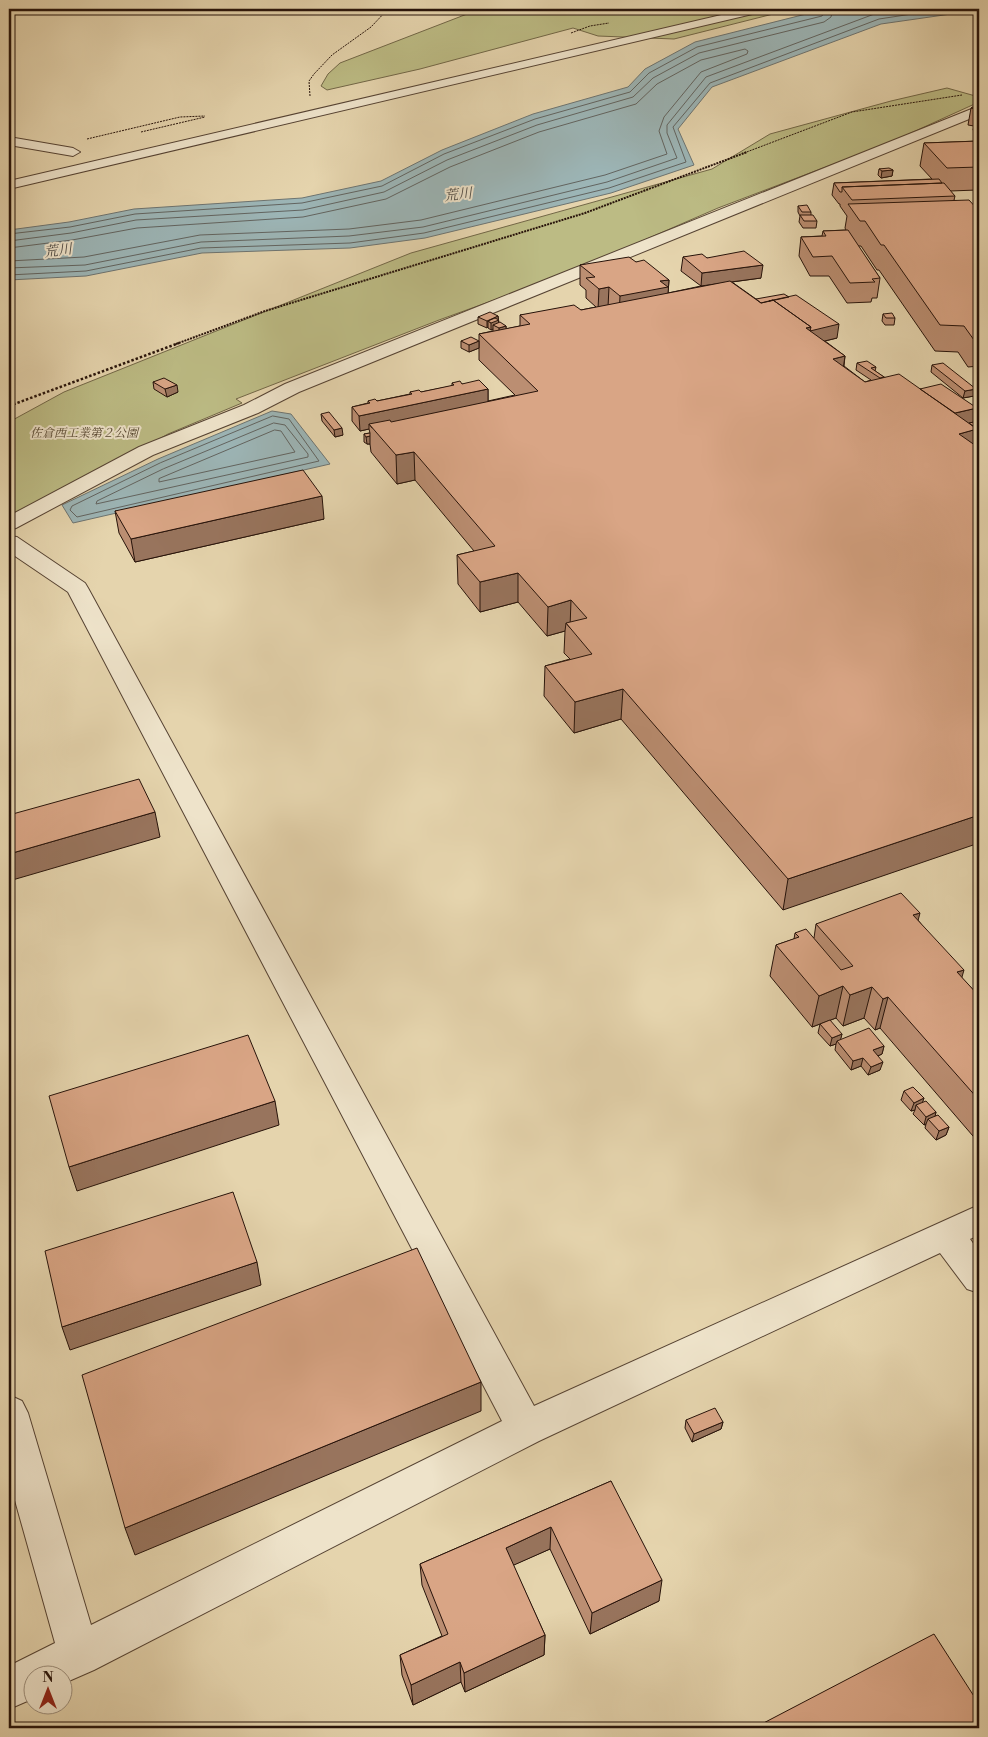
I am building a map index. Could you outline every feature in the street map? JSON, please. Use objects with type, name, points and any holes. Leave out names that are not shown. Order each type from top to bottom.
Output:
[{"type":"street","points":[[690,25],[690,22],[740,9]]},
{"type":"street","points":[[9,185],[761,9]]},
{"type":"street","points":[[9,524],[146,451],[251,409],[292,388],[979,110]]},
{"type":"street","points":[[9,141],[73,152]]},
{"type":"street","points":[[9,542],[77,588],[526,1428]]},
{"type":"street","points":[[60,1664],[526,1428],[979,1219]]},
{"type":"street","points":[[946,1235],[979,1278]]},
{"type":"street","points":[[9,1413],[79,1655]]},
{"type":"street","points":[[9,1688],[22,1682]]},
{"type":"path","points":[[310,96],[309,81],[314,74],[332,55],[371,27],[388,9]]},
{"type":"path","points":[[9,406],[265,311],[585,213],[852,112],[969,94]]},
{"type":"path","points":[[54,148],[180,117],[194,115],[207,117]]},
{"type":"green space","points":[[480,9],[793,9],[674,39],[598,36],[573,28],[420,69],[327,90],[321,86],[328,74],[340,63]]},
{"type":"green space","name":"佐倉西工業第２公園","points":[[947,88],[979,97],[979,102],[889,143],[718,208],[566,274],[439,320],[236,399],[242,403],[168,434],[21,516],[9,519],[9,422],[64,392],[411,253],[712,169],[770,134],[891,101]]},
{"type":"water","name":"荒川","points":[[826,9],[979,10],[881,24],[712,87],[678,129],[694,165],[611,193],[425,238],[350,248],[202,253],[86,276],[9,280],[9,230],[69,222],[134,209],[302,198],[381,181],[442,150],[533,114],[628,87],[645,69],[695,42]]},
{"type":"water","points":[[272,411],[291,414],[330,464],[73,523],[62,505],[158,459]]},
{"type":"building","points":[[979,104],[979,110],[971,108]]},
{"type":"building","points":[[979,141],[979,167],[947,168],[924,143]]},
{"type":"building","points":[[889,168],[893,170],[882,171],[879,169]]},
{"type":"building","points":[[939,179],[942,183],[842,187],[842,192],[834,183]]},
{"type":"building","points":[[944,183],[955,196],[852,200],[842,187]]},
{"type":"building","points":[[969,200],[979,211],[979,340],[974,340],[964,326],[940,325],[884,245],[881,245],[865,221],[860,221],[848,204]]},
{"type":"building","points":[[807,205],[811,212],[802,212],[798,206]]},
{"type":"building","points":[[800,215],[813,215],[817,221],[804,221]]},
{"type":"building","points":[[848,230],[880,278],[872,279],[875,282],[850,283],[832,256],[813,257],[801,237],[826,236],[823,231]]},
{"type":"building","points":[[744,251],[763,265],[702,273],[683,257],[702,254],[707,258]]},
{"type":"building","points":[[629,257],[636,262],[644,260],[669,280],[660,281],[668,287],[620,296],[609,287],[599,289],[586,278],[595,277],[580,265]]},
{"type":"building","points":[[730,281],[761,303],[773,300],[811,327],[806,328],[845,356],[833,359],[865,382],[899,374],[977,429],[959,434],[979,448],[979,815],[788,879],[623,689],[575,702],[545,666],[592,654],[566,623],[587,618],[571,600],[548,607],[518,573],[480,582],[457,555],[495,546],[414,452],[396,455],[369,424],[390,420],[391,422],[538,391],[479,334],[530,324],[520,315],[574,305],[581,310]]},
{"type":"building","points":[[784,294],[789,297],[761,303],[756,299]]},
{"type":"building","points":[[796,295],[839,324],[810,331],[811,327],[773,300]]},
{"type":"building","points":[[490,312],[498,316],[487,321],[478,317]]},
{"type":"building","points":[[892,313],[895,318],[886,318],[883,314]]},
{"type":"building","points":[[495,318],[499,320],[491,323],[488,321]]},
{"type":"building","points":[[500,322],[506,326],[499,328],[493,325]]},
{"type":"building","points":[[471,337],[479,341],[469,345],[461,341]]},
{"type":"building","points":[[867,361],[876,367],[871,368],[884,377],[880,378],[857,363]]},
{"type":"building","points":[[943,363],[976,389],[965,391],[932,365]]},
{"type":"building","points":[[164,378],[177,385],[165,389],[153,382]]},
{"type":"building","points":[[479,380],[488,389],[359,416],[352,407],[370,403],[368,401],[375,399],[377,401],[412,394],[410,392],[419,390],[421,392],[454,385],[452,383],[460,381],[462,384]]},
{"type":"building","points":[[941,384],[977,408],[955,413],[920,389]]},
{"type":"building","points":[[329,412],[342,428],[334,430],[321,414]]},
{"type":"building","points":[[974,422],[979,425],[979,434],[977,429],[969,423]]},
{"type":"building","points":[[370,433],[370,436],[366,437],[364,434]]},
{"type":"building","points":[[303,470],[322,496],[131,539],[115,511]]},
{"type":"building","points":[[139,779],[155,812],[9,854],[9,815]]},
{"type":"building","points":[[901,893],[920,913],[913,915],[964,970],[957,972],[979,996],[979,1100],[888,997],[883,999],[872,987],[850,995],[843,986],[819,996],[776,945],[799,937],[795,933],[806,929],[841,970],[853,966],[816,924]]},
{"type":"building","points":[[830,1020],[842,1034],[832,1038],[820,1024]]},
{"type":"building","points":[[869,1028],[884,1046],[873,1050],[883,1062],[871,1067],[863,1058],[853,1061],[837,1041]]},
{"type":"building","points":[[248,1035],[275,1101],[69,1167],[49,1096]]},
{"type":"building","points":[[913,1087],[924,1098],[914,1103],[904,1091]]},
{"type":"building","points":[[926,1101],[936,1112],[926,1117],[916,1105]]},
{"type":"building","points":[[938,1115],[949,1127],[939,1131],[928,1119]]},
{"type":"building","points":[[233,1192],[257,1262],[62,1327],[45,1251]]},
{"type":"building","points":[[417,1248],[481,1382],[125,1528],[82,1375]]},
{"type":"building","points":[[715,1408],[723,1422],[694,1434],[686,1420]]},
{"type":"building","points":[[611,1481],[662,1580],[592,1613],[551,1527],[506,1548],[545,1635],[464,1673],[460,1662],[411,1685],[400,1655],[448,1634],[420,1564]]},
{"type":"building","points":[[934,1634],[979,1704],[979,1728],[754,1728]]},
{"type":"waterway","points":[[9,10],[59,9]]}]
